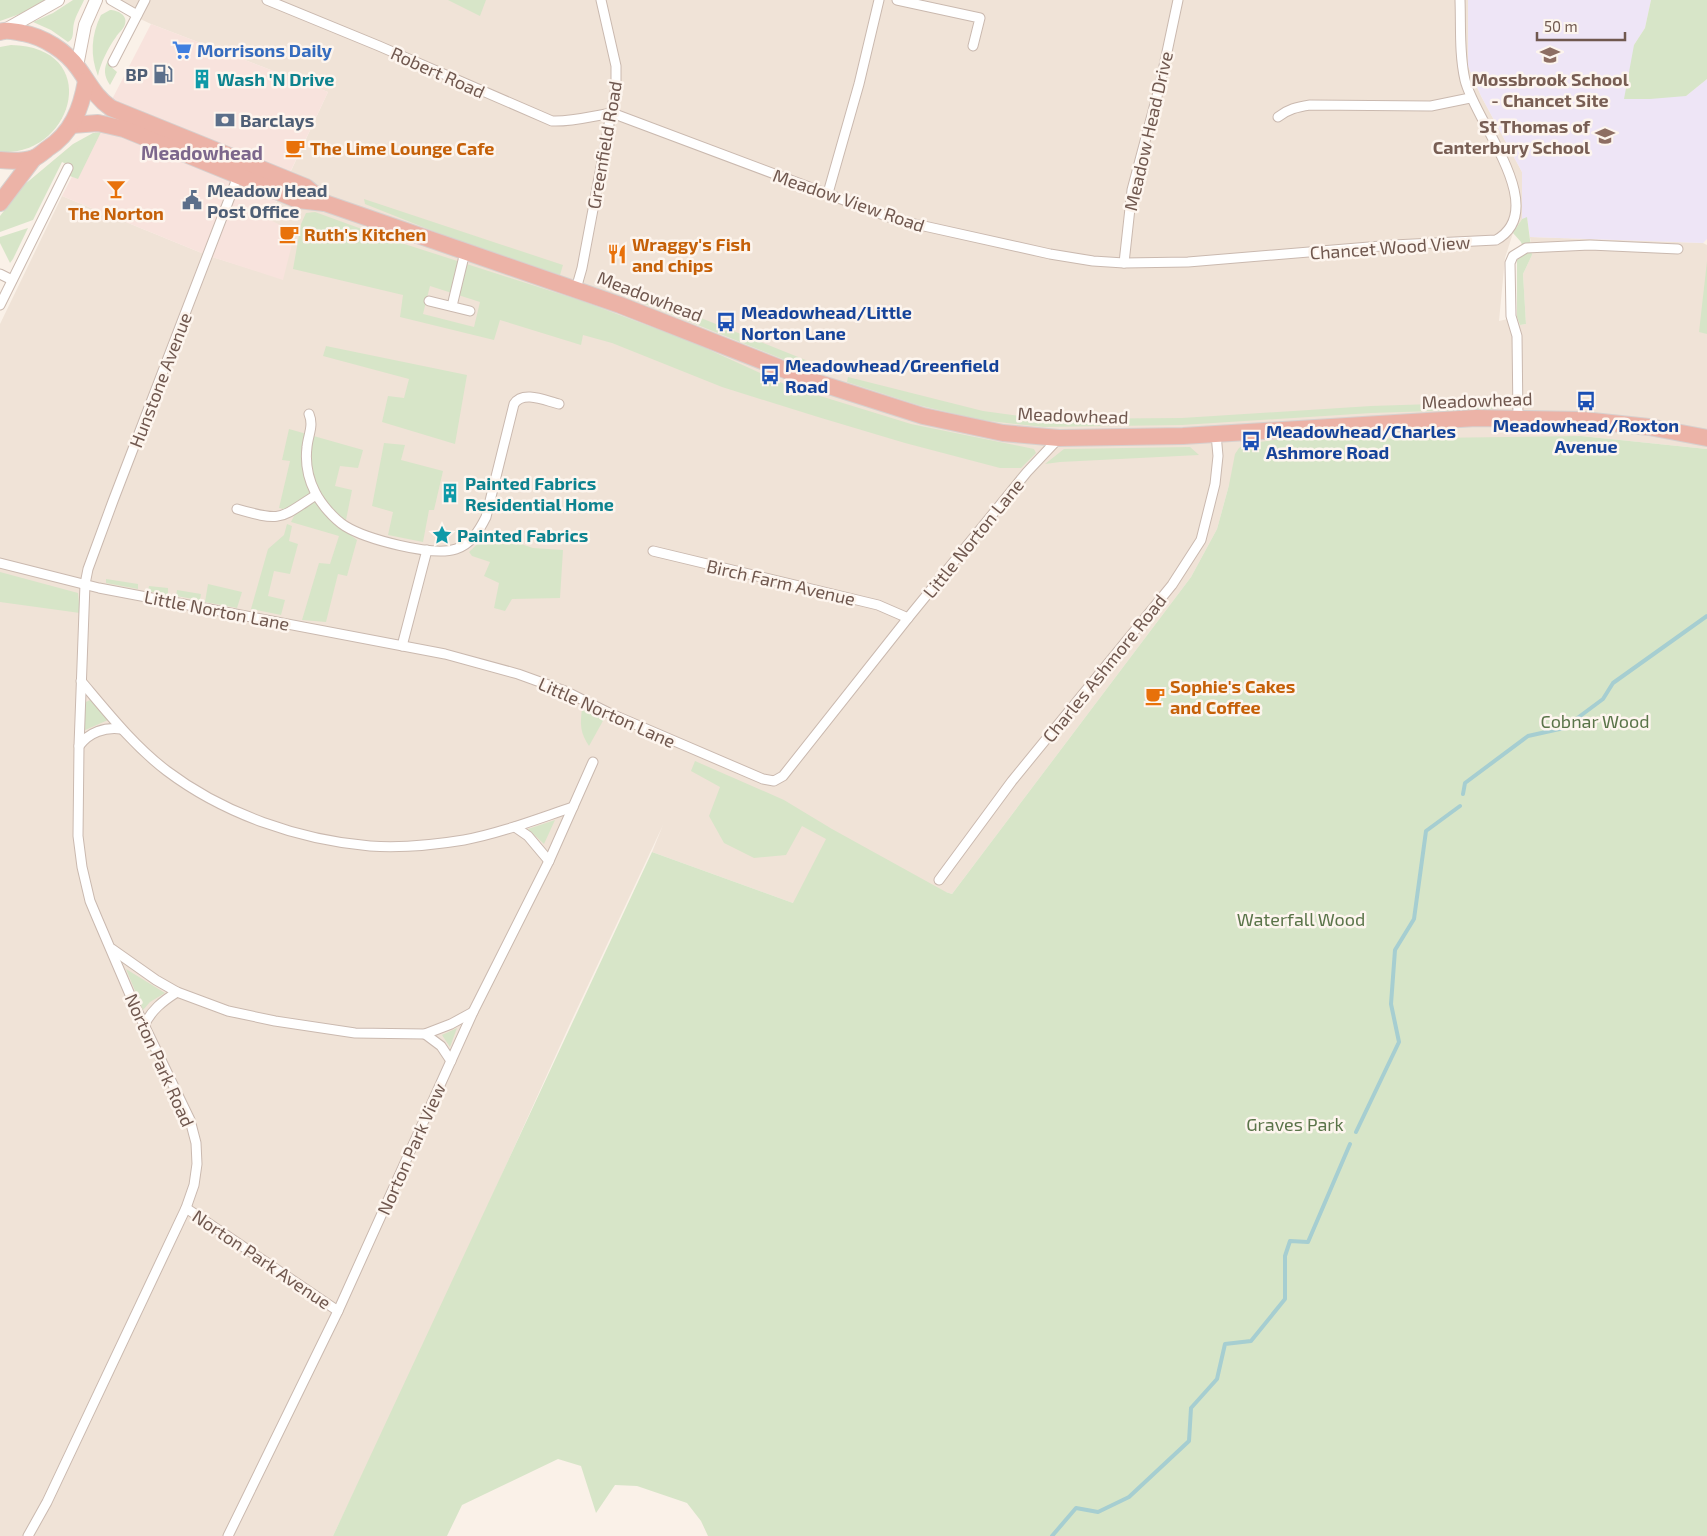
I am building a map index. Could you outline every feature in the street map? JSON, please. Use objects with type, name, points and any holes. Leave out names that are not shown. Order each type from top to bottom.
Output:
[{"type":"highway","name":"Meadowhead","points":[[2,31],[32,34],[50,43],[77,66],[97,97],[110,108],[306,187],[326,203]]},
{"type":"highway","points":[[0,203],[34,158],[51,147],[72,125],[79,112],[86,81]]},
{"type":"highway","name":"Meadowhead","points":[[72,125],[85,123],[108,124],[160,143],[298,200],[326,203],[576,289],[656,318],[813,381],[923,416],[1003,433],[1059,438],[1183,436],[1476,418],[1518,418],[1583,420],[1648,427],[1707,438]]},
{"type":"highway","points":[[0,160],[34,158]]},
{"type":"main road","points":[[2,31],[58,0]]},
{"type":"main road","points":[[77,66],[84,24],[96,0]]},
{"type":"street","points":[[112,0],[137,15]]},
{"type":"street","points":[[113,62],[145,0]]},
{"type":"street","name":"Robert Road","points":[[267,0],[552,121],[612,113]]},
{"type":"street","name":"Greenfield Road","points":[[576,289],[582,268],[616,87],[616,72],[601,0]]},
{"type":"street","points":[[828,194],[859,84],[879,0]]},
{"type":"street","points":[[897,0],[980,18],[973,46]]},
{"type":"street","name":"Meadow Head Drive","points":[[1124,263],[1132,190],[1160,85],[1178,0]]},
{"type":"street","name":"Chancet Wood View","points":[[1124,263],[1188,262],[1393,245],[1496,240],[1506,235],[1512,226],[1516,210],[1515,191],[1503,158],[1470,98],[1464,79],[1460,0]]},
{"type":"street","points":[[1278,117],[1286,111],[1310,105],[1431,106],[1470,98]]},
{"type":"street","name":"Meadow View Road","points":[[612,113],[897,220],[1050,254],[1093,261],[1124,263]]},
{"type":"street","points":[[0,305],[68,168]]},
{"type":"street","name":"Hunstone Avenue","points":[[84,584],[113,501],[238,176]]},
{"type":"street","points":[[1518,418],[1518,336],[1511,316],[1510,263],[1518,252],[1526,248],[1575,245],[1678,250]]},
{"type":"street","points":[[452,306],[465,252]]},
{"type":"street","points":[[0,274],[12,280]]},
{"type":"street","points":[[429,301],[470,311]]},
{"type":"street","points":[[309,414],[312,428],[307,448],[307,465],[310,481],[316,495],[329,512],[343,525],[358,533],[427,550],[443,552],[456,549],[469,542],[480,530],[486,517],[514,404],[517,399],[522,396],[560,404]]},
{"type":"street","name":"Charles Ashmore Road","points":[[939,880],[1012,781],[1166,592],[1189,561],[1201,540],[1215,484],[1218,456],[1216,434]]},
{"type":"street","name":"Little Norton Lane","points":[[0,563],[84,584],[445,654],[518,674],[541,682],[733,767],[763,779],[774,781],[783,776],[1027,472],[1059,438]]},
{"type":"street","points":[[237,510],[277,518],[316,495]]},
{"type":"street","points":[[402,646],[427,550]]},
{"type":"street","name":"Birch Farm Avenue","points":[[653,552],[878,605],[908,618]]},
{"type":"street","name":"Norton Park Road","points":[[28,1536],[47,1502],[186,1208],[196,1175],[197,1164],[196,1143],[190,1120],[144,1026],[90,901],[82,867],[78,836],[84,584]]},
{"type":"street","points":[[81,681],[121,729],[166,770],[193,789],[223,806],[297,833],[326,840],[371,846],[409,846],[465,840],[515,827],[573,807]]},
{"type":"street","points":[[79,746],[86,738],[97,731],[121,729]]},
{"type":"street","name":"Norton Park View","points":[[228,1536],[338,1311],[473,1012],[549,861],[593,762]]},
{"type":"street","points":[[515,827],[528,836],[549,861]]},
{"type":"street","points":[[110,947],[156,980],[177,992],[228,1011],[275,1021],[355,1033],[425,1034],[452,1024],[473,1012]]},
{"type":"street","points":[[144,1026],[150,1014],[158,1005],[177,992]]},
{"type":"street","points":[[425,1034],[441,1046],[451,1061]]},
{"type":"street","name":"Norton Park Avenue","points":[[186,1208],[338,1311]]},
{"type":"shaded area","points":[[109,0],[1468,0],[1468,66],[1481,96],[1522,172],[1522,219],[1513,233],[1505,258],[1499,321],[1517,317],[1520,325],[1526,324],[1523,274],[1532,255],[1530,237],[1703,243],[1707,245],[1707,449],[1581,436],[1229,485],[1217,529],[1191,577],[952,894],[946,892],[793,903],[652,852],[663,825],[569,1026],[427,1340],[333,1536],[0,1536],[0,324],[62,196],[209,256],[283,279],[268,220],[328,92],[151,24],[106,3]]},
{"type":"shaded area","name":"St Thomas of Canterbury School","points":[[1468,0],[1651,0],[1645,28],[1634,45],[1686,96],[1707,79],[1707,239],[1703,243],[1530,237],[1527,218],[1522,219],[1522,172],[1481,96],[1468,66]]},
{"type":"shaded area","points":[[151,24],[328,92],[268,219],[295,232],[283,280],[209,256],[62,196]]},
{"type":"green space","points":[[0,0],[52,0],[37,8],[0,21]]},
{"type":"green space","points":[[73,0],[84,0],[75,20],[70,41],[68,42],[51,30],[33,22],[53,13]]},
{"type":"green space","points":[[448,0],[486,0],[480,16]]},
{"type":"green space","points":[[1651,0],[1707,0],[1707,79],[1686,96],[1624,99],[1634,45],[1645,28]]},
{"type":"green space","points":[[110,10],[119,12],[126,21],[107,51],[98,76],[93,53],[95,30],[101,15]]},
{"type":"green space","points":[[11,45],[40,50],[59,63],[68,81],[68,101],[61,121],[46,138],[26,149],[0,152],[0,47]]},
{"type":"green space","points":[[109,59],[109,65],[117,72],[110,85],[105,72]]},
{"type":"green space","points":[[101,132],[78,179],[67,175],[71,166],[62,162],[33,220],[0,232],[0,216],[24,185],[73,144],[93,133]]},
{"type":"green space","points":[[364,199],[563,265],[560,275],[458,241],[365,204]]},
{"type":"green space","points":[[315,212],[392,240],[582,301],[692,342],[791,387],[911,424],[1034,449],[1036,453],[1021,468],[1000,468],[905,443],[722,387],[612,343],[583,335],[581,345],[500,320],[494,340],[400,317],[403,295],[293,269],[301,224],[306,213]],"holes":[[[430,286],[480,302],[474,327],[423,314]]]},
{"type":"green space","points":[[1527,217],[1532,255],[1523,274],[1526,324],[1520,325],[1517,317],[1517,260],[1525,254],[1521,242],[1513,233],[1522,219]]},
{"type":"green space","points":[[28,228],[10,263],[0,243],[0,237]]},
{"type":"green space","points":[[1707,261],[1707,334],[1699,332]]},
{"type":"green space","points":[[631,290],[813,363],[810,370],[628,297]]},
{"type":"green space","points":[[326,346],[467,375],[455,444],[382,422],[388,396],[404,398],[409,379],[323,356]]},
{"type":"green space","points":[[848,377],[983,411],[1043,419],[1182,418],[1371,406],[1494,402],[1494,409],[1371,413],[1182,425],[1043,427],[981,420],[918,405],[847,382]]},
{"type":"green space","points":[[289,429],[363,450],[358,468],[340,466],[335,486],[352,490],[344,530],[357,540],[347,576],[338,574],[326,622],[302,620],[319,563],[330,564],[339,536],[291,522],[296,512],[279,508],[290,461],[282,460]]},
{"type":"green space","name":"Graves Park","points":[[1581,436],[1707,449],[1707,1536],[708,1536],[701,1521],[687,1503],[637,1486],[615,1485],[596,1513],[581,1466],[558,1459],[462,1505],[447,1536],[333,1536],[652,852],[793,903],[826,839],[802,826],[786,855],[754,858],[724,843],[709,816],[720,787],[691,771],[695,761],[784,800],[832,829],[952,894],[1191,577],[1217,529],[1235,454],[1239,448],[1245,444],[1274,440]]},
{"type":"green space","points":[[384,443],[405,445],[401,460],[443,471],[434,510],[429,510],[423,542],[388,535],[393,512],[372,506]]},
{"type":"green space","points":[[1190,447],[1199,455],[1045,464],[1064,449]]},
{"type":"green space","points":[[287,524],[292,526],[289,541],[298,544],[290,574],[274,571],[268,596],[285,600],[281,615],[251,609],[268,549],[284,535]]},
{"type":"green space","points":[[489,533],[533,548],[563,550],[560,598],[512,599],[505,611],[494,608],[499,583],[484,576],[490,562],[472,556],[469,552]]},
{"type":"green space","points":[[0,572],[78,593],[80,613],[0,602]]},
{"type":"green space","points":[[106,579],[138,584],[138,589],[106,583]]},
{"type":"green space","points":[[208,584],[242,592],[237,608],[205,602]]},
{"type":"green space","points":[[149,586],[168,588],[168,595],[148,591]]},
{"type":"green space","points":[[177,590],[201,594],[200,600],[176,596]]},
{"type":"green space","points":[[90,700],[108,720],[83,731],[84,703]]},
{"type":"green space","points":[[582,709],[604,719],[589,746],[581,728]]},
{"type":"green space","points":[[555,820],[544,844],[528,829]]},
{"type":"green space","points":[[126,969],[165,993],[150,1002],[143,1010]]},
{"type":"green space","points":[[457,1028],[450,1047],[442,1035]]},
{"type":"waterway","points":[[1463,794],[1465,783],[1528,736],[1564,728],[1603,699],[1613,683],[1707,616]]},
{"type":"waterway","points":[[1356,1132],[1399,1042],[1391,1004],[1395,950],[1414,919],[1426,831],[1460,806]]},
{"type":"waterway","points":[[1052,1536],[1076,1508],[1098,1512],[1129,1497],[1189,1441],[1191,1408],[1217,1379],[1225,1344],[1251,1341],[1285,1299],[1285,1256],[1290,1241],[1308,1242],[1350,1144]]},
{"type":"place","name":"Morrisons Daily","points":[[182,50]]},
{"type":"place","name":"Mossbrook School - Chancet Site","points":[[1550,55]]},
{"type":"place","name":"BP","points":[[163,74]]},
{"type":"place","name":"Wash 'N Drive","points":[[202,79]]},
{"type":"place","name":"Barclays","points":[[225,120]]},
{"type":"place","name":"St Thomas of Canterbury School","points":[[1605,136]]},
{"type":"place","name":"The Lime Lounge Cafe","points":[[295,148]]},
{"type":"place","name":"The Norton","points":[[116,189]]},
{"type":"place","name":"Meadow Head Post Office","points":[[192,200]]},
{"type":"place","name":"Ruth's Kitchen","points":[[289,234]]},
{"type":"place","name":"Wraggy's Fish and chips","points":[[617,254]]},
{"type":"place","name":"Meadowhead/Little Norton Lane","points":[[726,322]]},
{"type":"place","name":"Meadowhead/Greenfield Road","points":[[770,375]]},
{"type":"place","name":"Meadowhead/Roxton Avenue","points":[[1586,401]]},
{"type":"place","name":"Meadowhead/Charles Ashmore Road","points":[[1251,441]]},
{"type":"place","name":"Painted Fabrics Residential Home","points":[[450,493]]},
{"type":"place","name":"Painted Fabrics","points":[[442,535]]},
{"type":"place","name":"Sophie's Cakes and Coffee","points":[[1155,696]]},
{"type":"district","name":"Meadowhead","points":[[202,152]]},
{"type":"park label","name":"Cobnar Wood","points":[[1595,721]]},
{"type":"park label","name":"Waterfall Wood","points":[[1301,919]]}]
